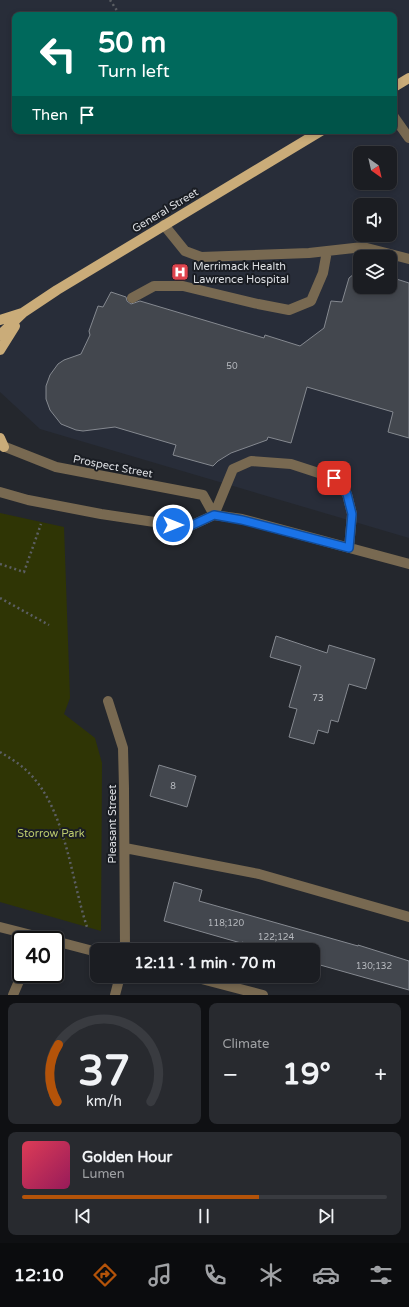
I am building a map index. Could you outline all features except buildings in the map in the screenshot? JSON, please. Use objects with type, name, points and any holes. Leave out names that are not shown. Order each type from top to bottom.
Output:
[{"type":"main road","points":[[397,85],[409,78]]},
{"type":"main road","name":"General Street","points":[[0,335],[24,312],[63,286],[316,134]]},
{"type":"main road","points":[[0,350],[24,312]]},
{"type":"main road","name":"General Street","points":[[0,320],[24,312]]},
{"type":"street","points":[[397,121],[409,138]]},
{"type":"street","points":[[164,225],[185,251],[201,257],[301,253],[363,247],[409,260]]},
{"type":"street","points":[[132,298],[154,286],[183,286],[289,310],[311,301],[323,274],[327,251]]},
{"type":"street","name":"Prospect Street","points":[[1,443],[56,466],[203,495],[214,515]]},
{"type":"street","points":[[214,515],[233,469],[251,462],[290,464],[334,478],[347,494],[352,514],[349,548]]},
{"type":"street","points":[[0,492],[28,500],[101,514],[188,527],[214,515],[242,520],[409,564]]},
{"type":"street","name":"Pleasant Street","points":[[108,701],[123,748],[125,943]]},
{"type":"street","points":[[125,848],[259,874],[409,917]]},
{"type":"street","points":[[0,927],[13,931]]},
{"type":"street","points":[[64,943],[90,950]]},
{"type":"street","points":[[13,995],[18,983]]},
{"type":"street","points":[[115,995],[118,983]]},
{"type":"street","points":[[217,983],[263,995]]},
{"type":"path","points":[[110,0],[118,12]]},
{"type":"path","points":[[0,564],[24,572],[41,524]]},
{"type":"path","points":[[0,598],[49,625]]},
{"type":"path","points":[[0,752],[9,757],[30,774],[44,793],[56,817],[75,879],[79,904],[87,927]]},
{"type":"shaded area","name":"Merrimack Health Lawrence Hospital","points":[[0,0],[409,0],[409,538],[40,429],[0,392]]},
{"type":"green space","name":"Storrow Park","points":[[0,513],[64,527],[70,698],[64,714],[95,738],[102,763],[101,931],[0,902]]},
{"type":"place","name":"Merrimack Health Lawrence Hospital","points":[[180,272]]},
{"type":"route","points":[[173,525],[188,527],[214,515],[242,520],[349,548],[352,514],[347,494],[334,478]]}]
